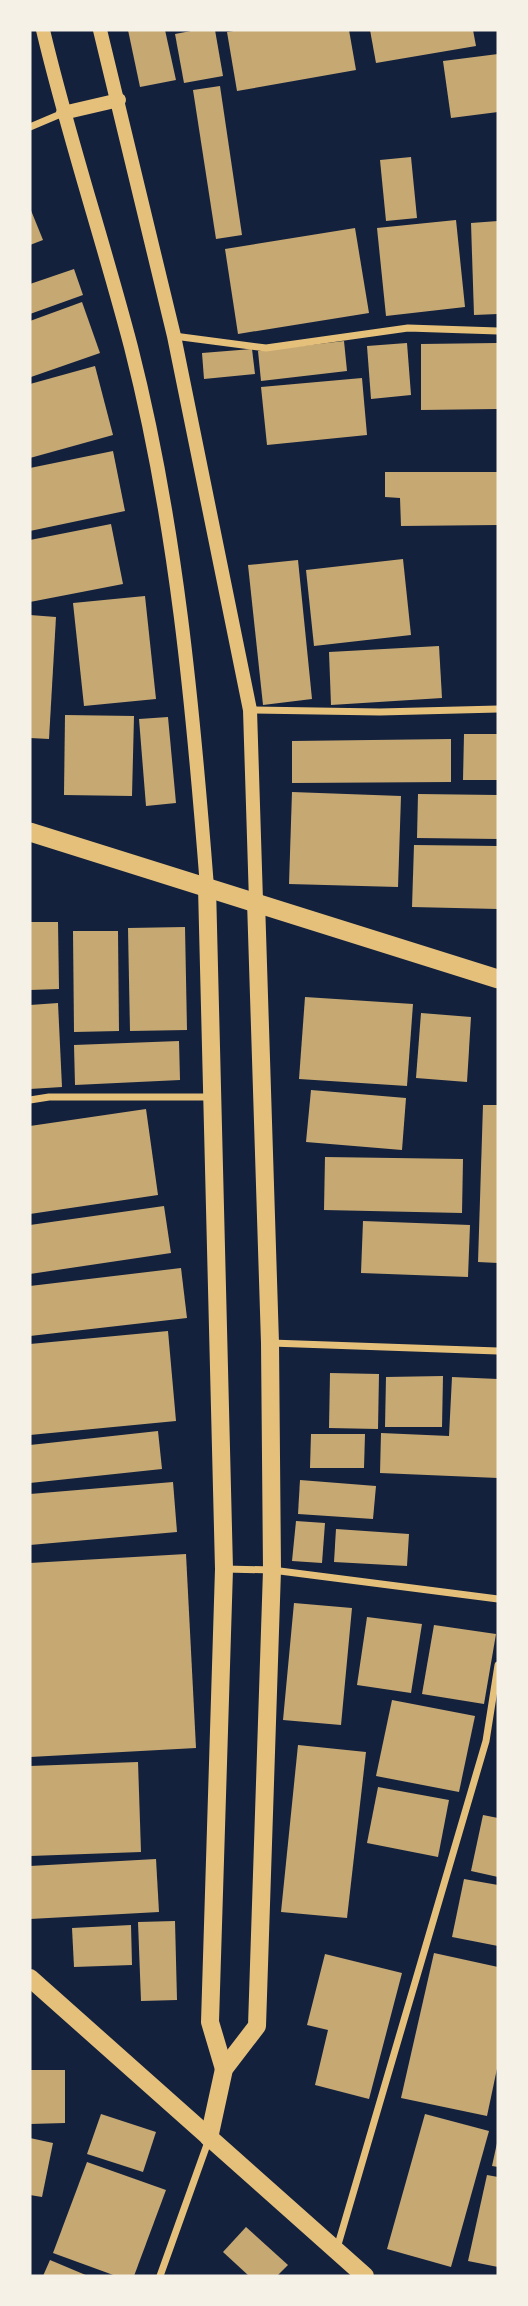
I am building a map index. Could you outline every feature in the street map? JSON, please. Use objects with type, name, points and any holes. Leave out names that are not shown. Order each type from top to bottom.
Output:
[{"type":"highway","points":[[30,832],[498,979]]},
{"type":"main road","points":[[43,30],[63,113],[131,348],[166,520],[192,702],[207,887],[224,1569],[210,2022],[224,2069]]},
{"type":"main road","points":[[100,30],[174,336],[250,710],[270,1343],[272,1570],[257,2026],[224,2069],[209,2138]]},
{"type":"main road","points":[[63,113],[119,100]]},
{"type":"main road","points":[[30,1978],[365,2276]]},
{"type":"street","points":[[30,127],[63,113]]},
{"type":"street","points":[[174,336],[266,348],[408,328],[498,331]]},
{"type":"street","points":[[250,710],[380,712],[498,709]]},
{"type":"street","points":[[30,1100],[49,1097],[212,1097]]},
{"type":"street","points":[[270,1343],[498,1351]]},
{"type":"street","points":[[224,1569],[272,1570],[498,1600]]},
{"type":"street","points":[[336,2251],[486,1741],[498,1665]]},
{"type":"street","points":[[160,2276],[209,2138]]},
{"type":"building","points":[[128,30],[165,30],[176,80],[140,87]]},
{"type":"building","points":[[215,30],[223,76],[184,83],[175,34]]},
{"type":"building","points":[[349,30],[356,70],[237,91],[227,32]]},
{"type":"building","points":[[370,30],[473,30],[476,46],[376,63]]},
{"type":"building","points":[[498,54],[498,112],[451,118],[443,61]]},
{"type":"building","points":[[220,86],[242,235],[216,239],[193,90]]},
{"type":"building","points":[[411,157],[417,218],[386,221],[380,160]]},
{"type":"building","points":[[30,208],[43,240],[30,245]]},
{"type":"building","points":[[456,220],[465,307],[386,316],[377,228]]},
{"type":"building","points":[[498,221],[498,314],[474,315],[471,223]]},
{"type":"building","points":[[355,228],[369,313],[238,334],[225,249]]},
{"type":"building","points":[[74,269],[83,295],[30,314],[30,284]]},
{"type":"building","points":[[82,302],[100,353],[31,377],[30,321]]},
{"type":"building","points":[[344,341],[347,371],[261,381],[258,351]]},
{"type":"building","points":[[407,343],[411,395],[371,399],[367,346]]},
{"type":"building","points":[[497,343],[497,409],[421,410],[421,344]]},
{"type":"building","points":[[252,349],[255,374],[204,379],[202,353]]},
{"type":"building","points":[[95,366],[113,435],[30,458],[30,384]]},
{"type":"building","points":[[362,378],[367,435],[267,445],[261,387]]},
{"type":"building","points":[[113,451],[125,511],[30,531],[30,468]]},
{"type":"building","points":[[385,472],[498,472],[498,525],[401,526],[400,498],[385,497]]},
{"type":"building","points":[[111,524],[123,584],[30,602],[30,540]]},
{"type":"building","points":[[403,559],[411,635],[314,646],[306,570]]},
{"type":"building","points":[[298,560],[312,699],[263,705],[248,565]]},
{"type":"building","points":[[145,596],[156,699],[84,706],[73,603]]},
{"type":"building","points":[[30,615],[56,617],[49,739],[30,738]]},
{"type":"building","points":[[439,646],[442,698],[331,705],[329,652]]},
{"type":"building","points":[[65,715],[134,716],[132,796],[64,795]]},
{"type":"building","points":[[168,717],[176,803],[146,806],[139,719]]},
{"type":"building","points":[[464,734],[498,734],[498,780],[463,780]]},
{"type":"building","points":[[451,739],[451,782],[292,783],[292,741]]},
{"type":"building","points":[[292,792],[401,796],[398,887],[289,884]]},
{"type":"building","points":[[418,794],[498,795],[498,839],[417,838]]},
{"type":"building","points":[[414,845],[498,846],[498,909],[412,907]]},
{"type":"building","points":[[30,922],[58,922],[59,989],[30,990]]},
{"type":"building","points":[[185,927],[187,1030],[130,1031],[128,928]]},
{"type":"building","points":[[73,931],[118,931],[119,1031],[74,1032]]},
{"type":"building","points":[[305,997],[413,1004],[407,1086],[299,1079]]},
{"type":"building","points":[[58,1003],[62,1087],[30,1089],[30,1005]]},
{"type":"building","points":[[421,1013],[471,1017],[467,1082],[416,1078]]},
{"type":"building","points":[[179,1041],[180,1080],[75,1085],[74,1045]]},
{"type":"building","points":[[311,1090],[406,1098],[402,1150],[306,1142]]},
{"type":"building","points":[[483,1105],[498,1105],[498,1263],[478,1262]]},
{"type":"building","points":[[146,1109],[158,1195],[30,1214],[30,1126]]},
{"type":"building","points":[[325,1157],[463,1159],[462,1213],[324,1210]]},
{"type":"building","points":[[164,1206],[171,1253],[30,1274],[30,1225]]},
{"type":"building","points":[[363,1221],[470,1225],[468,1277],[361,1273]]},
{"type":"building","points":[[181,1268],[187,1318],[30,1336],[30,1286]]},
{"type":"building","points":[[168,1331],[176,1421],[30,1435],[30,1344]]},
{"type":"building","points":[[330,1373],[379,1374],[378,1429],[329,1428]]},
{"type":"building","points":[[443,1376],[442,1427],[385,1427],[386,1377]]},
{"type":"building","points":[[452,1377],[498,1379],[498,1478],[380,1473],[381,1433],[449,1436]]},
{"type":"building","points":[[158,1431],[162,1469],[30,1483],[30,1445]]},
{"type":"building","points":[[311,1434],[365,1434],[364,1468],[310,1468]]},
{"type":"building","points":[[300,1480],[376,1486],[373,1519],[298,1514]]},
{"type":"building","points":[[173,1482],[177,1532],[30,1545],[30,1494]]},
{"type":"building","points":[[296,1521],[325,1523],[322,1563],[292,1561]]},
{"type":"building","points":[[336,1529],[409,1534],[407,1566],[334,1562]]},
{"type":"building","points":[[186,1554],[196,1748],[30,1757],[30,1563]]},
{"type":"building","points":[[294,1603],[352,1608],[341,1725],[283,1720]]},
{"type":"building","points":[[367,1617],[422,1624],[411,1693],[357,1685]]},
{"type":"building","points":[[434,1625],[496,1634],[484,1704],[422,1694]]},
{"type":"building","points":[[392,1700],[475,1716],[459,1792],[376,1776]]},
{"type":"building","points":[[298,1745],[366,1752],[347,1918],[281,1912]]},
{"type":"building","points":[[138,1762],[141,1852],[30,1856],[30,1766]]},
{"type":"building","points":[[378,1787],[449,1800],[438,1857],[367,1843]]},
{"type":"building","points":[[483,1815],[498,1818],[498,1877],[471,1871]]},
{"type":"building","points":[[156,1859],[159,1912],[30,1919],[30,1866]]},
{"type":"building","points":[[464,1879],[498,1885],[498,1946],[452,1937]]},
{"type":"building","points":[[175,1921],[177,2000],[141,2001],[138,1922]]},
{"type":"building","points":[[131,1925],[132,1965],[74,1967],[72,1928]]},
{"type":"building","points":[[434,1953],[498,1967],[498,2064],[487,2116],[401,2098]]},
{"type":"building","points":[[325,1954],[402,1973],[369,2099],[315,2085],[328,2030],[307,2025]]},
{"type":"building","points":[[30,2070],[65,2070],[65,2123],[30,2124]]},
{"type":"building","points":[[101,2114],[156,2132],[143,2172],[87,2154]]},
{"type":"building","points":[[425,2114],[489,2131],[451,2267],[387,2249]]},
{"type":"building","points":[[30,2138],[53,2143],[42,2197],[30,2195]]},
{"type":"building","points":[[498,2143],[498,2167],[492,2166]]},
{"type":"building","points":[[87,2162],[166,2190],[134,2276],[116,2276],[53,2253]]},
{"type":"building","points":[[487,2175],[498,2177],[498,2267],[468,2261]]},
{"type":"building","points":[[246,2227],[288,2265],[277,2276],[249,2276],[223,2252]]},
{"type":"building","points":[[50,2260],[88,2276],[43,2276]]}]
